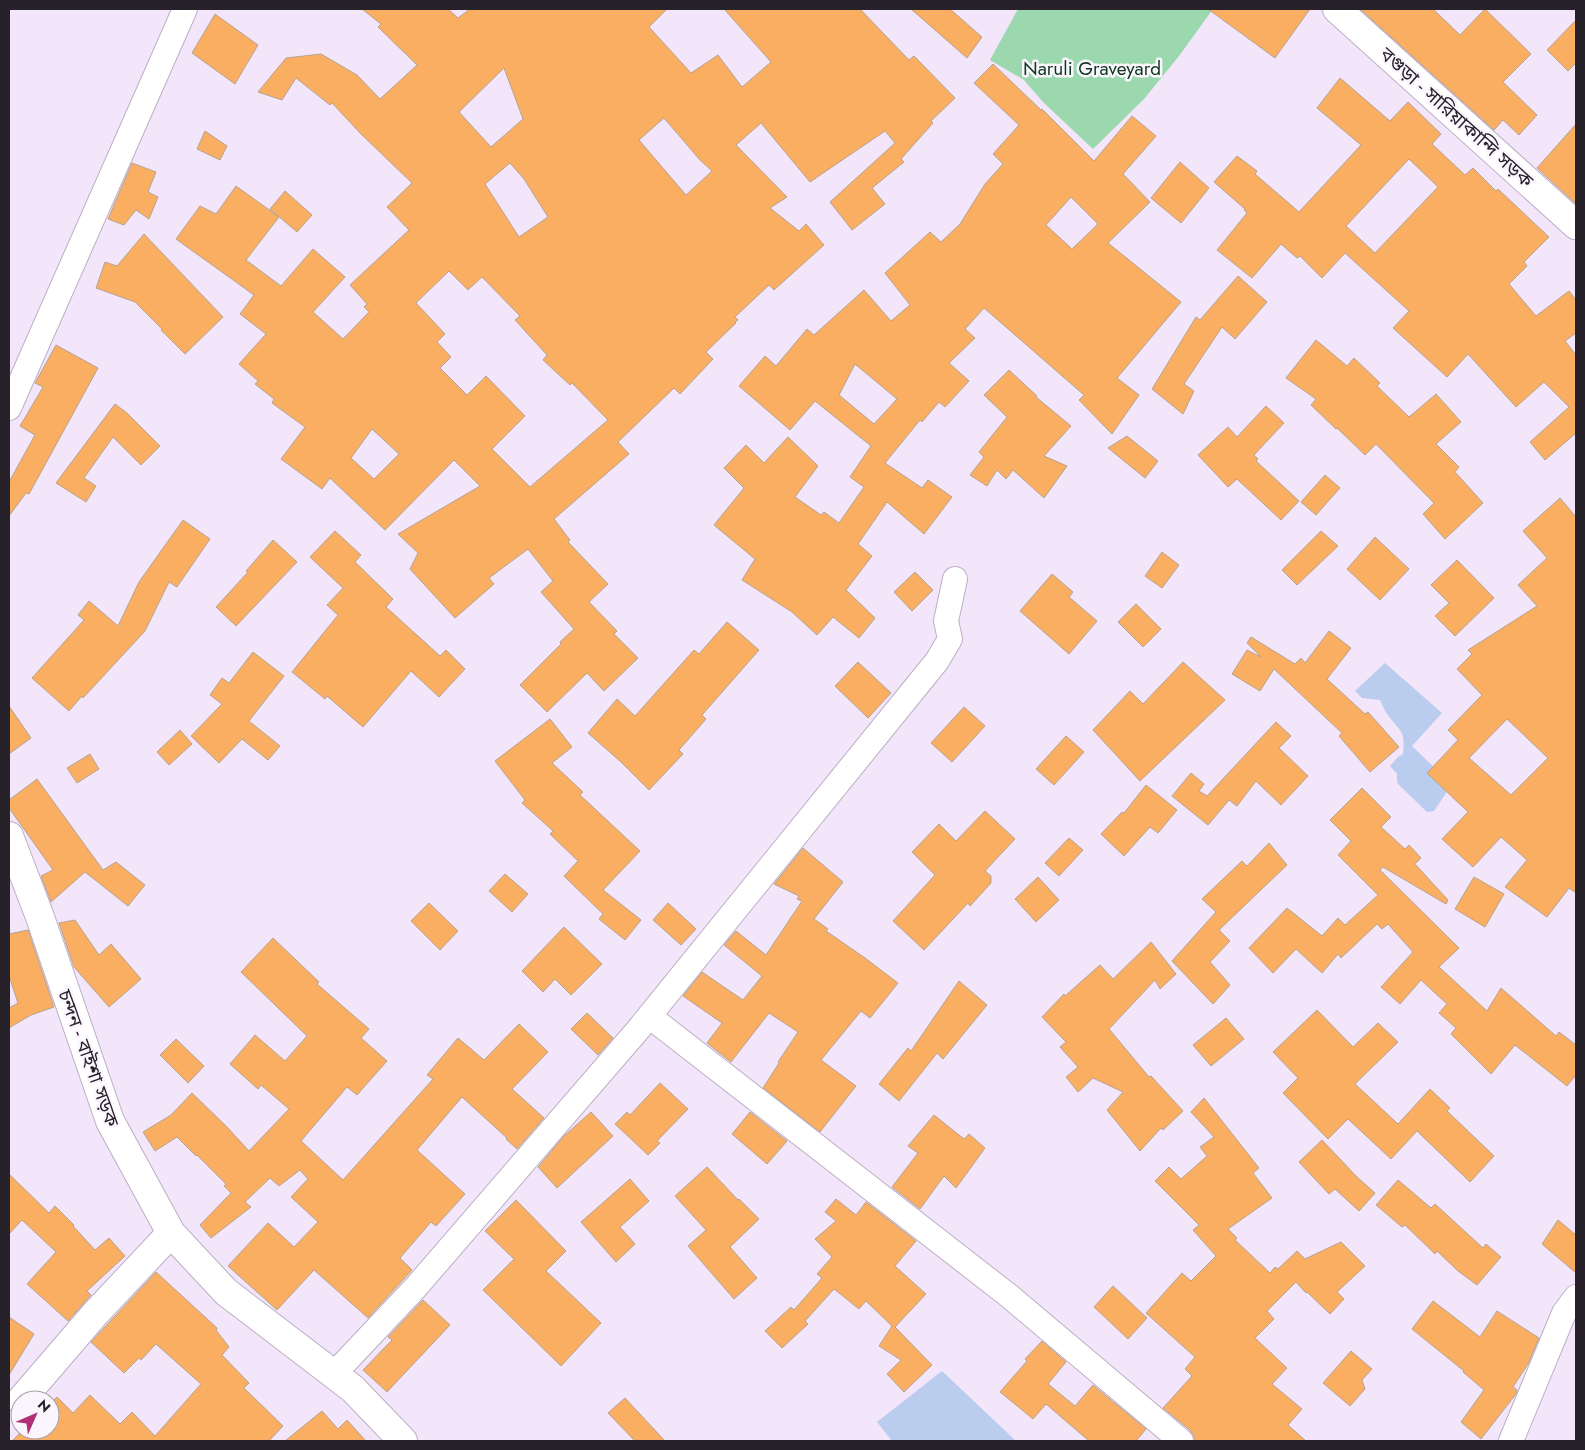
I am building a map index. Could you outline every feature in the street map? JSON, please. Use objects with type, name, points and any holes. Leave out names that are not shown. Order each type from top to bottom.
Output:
[{"type":"main road","name":"বগুড়া - সারিয়াকান্দি সড়ক","points":[[1337,9],[1576,224]]},
{"type":"main road","name":"চন্দন - বাইশা সড়ক","points":[[9,836],[40,916],[110,1121],[171,1233],[226,1292],[353,1389],[403,1441]]},
{"type":"main road","points":[[29,1390],[94,1315],[171,1233]]},
{"type":"street","points":[[9,408],[185,9]]},
{"type":"street","points":[[334,1374],[416,1287],[649,1016],[937,661],[950,639],[946,621],[955,579]]},
{"type":"street","points":[[649,1016],[1008,1295],[1181,1441]]},
{"type":"street","points":[[1511,1441],[1564,1313],[1576,1297]]},
{"type":"green space","name":"Naruli Graveyard","points":[[1018,9],[1213,9],[1179,56],[1144,99],[1093,149],[1042,101],[1024,80],[990,60]]},
{"type":"water","points":[[1385,663],[1442,713],[1412,746],[1445,778],[1448,790],[1434,811],[1427,812],[1398,784],[1397,774],[1390,766],[1403,754],[1404,746],[1401,731],[1386,712],[1380,700],[1362,698],[1355,691]]},
{"type":"water","points":[[942,1371],[1016,1441],[892,1441],[877,1422]]},
{"type":"building","points":[[362,9],[448,9],[458,18],[470,9],[667,9],[649,27],[691,73],[718,55],[742,87],[771,62],[724,9],[860,9],[909,60],[914,56],[955,98],[931,121],[933,123],[901,159],[904,162],[872,188],[885,204],[852,230],[830,202],[895,143],[885,131],[810,182],[761,123],[736,145],[787,197],[770,208],[799,231],[806,224],[824,245],[774,290],[769,285],[735,317],[738,320],[736,323],[706,352],[713,359],[680,394],[674,388],[618,442],[629,454],[554,519],[570,540],[568,542],[608,584],[589,602],[617,631],[614,634],[638,658],[604,691],[587,673],[547,712],[520,685],[574,629],[541,592],[553,581],[528,549],[489,578],[494,584],[455,618],[410,569],[418,553],[398,534],[480,486],[454,460],[385,530],[330,478],[322,489],[281,459],[305,427],[272,403],[274,399],[255,384],[258,381],[239,364],[266,334],[240,314],[254,295],[176,239],[200,206],[216,214],[236,186],[279,217],[246,260],[281,286],[313,249],[345,277],[313,312],[343,339],[369,312],[364,307],[367,304],[350,285],[409,230],[387,207],[412,183],[332,103],[330,105],[296,78],[282,100],[258,92],[286,58],[321,54],[357,75],[380,99],[417,65],[378,27],[381,24]],"holes":[[[504,68],[523,119],[491,147],[459,112]],[[664,118],[700,160],[712,171],[686,195],[639,140]],[[510,163],[524,179],[548,217],[519,237],[485,184]],[[449,271],[468,290],[482,277],[520,316],[515,320],[547,355],[543,360],[570,385],[572,383],[608,420],[530,487],[492,449],[525,416],[486,376],[467,395],[440,368],[451,357],[437,342],[445,334],[416,303]],[[372,429],[399,454],[374,479],[351,458]]]},
{"type":"building","points":[[911,9],[950,9],[982,37],[967,58]]},
{"type":"building","points":[[1208,9],[1310,9],[1275,58]]},
{"type":"building","points":[[1360,9],[1433,9],[1460,35],[1485,9],[1531,54],[1503,82],[1537,115],[1519,135],[1503,120],[1494,130]]},
{"type":"building","points":[[215,14],[258,45],[235,84],[192,53]]},
{"type":"building","points":[[1576,20],[1576,63],[1568,71],[1547,50]]},
{"type":"building","points":[[993,64],[1094,161],[1132,116],[1156,136],[1123,174],[1150,202],[1108,243],[1181,302],[1117,378],[1139,395],[1112,434],[1079,400],[1084,395],[984,308],[965,329],[975,338],[949,363],[969,381],[945,407],[939,402],[922,422],[920,420],[885,463],[922,488],[928,480],[952,497],[924,534],[887,502],[858,544],[872,556],[846,590],[875,618],[859,638],[833,617],[817,635],[792,612],[742,580],[755,559],[714,525],[744,488],[724,468],[746,445],[764,463],[788,437],[818,466],[795,497],[821,515],[824,512],[839,523],[864,487],[850,477],[871,446],[815,401],[790,430],[739,386],[765,356],[776,366],[807,329],[814,335],[864,290],[891,321],[910,305],[885,273],[930,232],[941,242],[960,224],[985,184],[1003,164],[993,154],[1019,125],[974,83]],"holes":[[[1071,197],[1098,224],[1072,249],[1046,225]],[[855,364],[897,399],[874,424],[839,395]]]},
{"type":"building","points":[[1340,78],[1390,121],[1408,102],[1441,134],[1432,144],[1465,175],[1473,168],[1496,191],[1498,189],[1549,237],[1524,262],[1527,266],[1509,284],[1536,316],[1569,291],[1576,300],[1576,333],[1565,341],[1576,355],[1576,433],[1545,460],[1530,442],[1569,407],[1544,382],[1516,407],[1468,354],[1447,377],[1393,328],[1409,311],[1345,253],[1322,278],[1300,256],[1297,258],[1281,244],[1252,278],[1217,250],[1247,213],[1245,209],[1214,182],[1237,156],[1257,171],[1255,174],[1299,212],[1361,145],[1317,108]],"holes":[[[1409,159],[1438,187],[1375,253],[1346,226]]]},
{"type":"building","points":[[1576,124],[1576,204],[1537,168]]},
{"type":"building","points":[[205,131],[227,146],[220,160],[197,149]]},
{"type":"building","points":[[1180,162],[1209,188],[1181,223],[1151,198]]},
{"type":"building","points":[[132,163],[156,172],[148,192],[158,197],[149,219],[136,210],[124,225],[108,219]]},
{"type":"building","points":[[285,191],[312,215],[297,232],[270,209]]},
{"type":"building","points":[[144,234],[223,317],[185,354],[135,302],[96,288],[105,262],[117,266]]},
{"type":"building","points":[[1238,276],[1267,302],[1235,339],[1222,327],[1184,384],[1194,391],[1183,414],[1152,389],[1196,317],[1200,320]]},
{"type":"building","points":[[1316,340],[1347,366],[1354,358],[1380,383],[1377,386],[1409,417],[1436,394],[1461,422],[1436,444],[1459,467],[1455,472],[1483,503],[1445,539],[1423,514],[1434,503],[1376,444],[1365,455],[1311,405],[1316,399],[1286,378]]},
{"type":"building","points":[[56,345],[98,368],[29,494],[26,493],[9,516],[9,482],[35,435],[20,426],[43,387],[35,383]]},
{"type":"building","points":[[1009,370],[1036,397],[1071,426],[1044,456],[1067,466],[1044,498],[1013,470],[1006,479],[997,470],[987,486],[970,475],[984,457],[979,452],[1007,417],[984,395]]},
{"type":"building","points":[[115,404],[127,413],[160,446],[141,465],[113,437],[84,478],[96,486],[86,502],[56,483]]},
{"type":"building","points":[[1266,406],[1284,423],[1254,455],[1258,459],[1256,461],[1299,501],[1281,520],[1237,479],[1228,487],[1198,455],[1228,427],[1237,437]]},
{"type":"building","points":[[1127,436],[1158,461],[1145,478],[1108,448]]},
{"type":"building","points":[[1325,475],[1340,488],[1316,515],[1301,502]]},
{"type":"building","points":[[1560,498],[1576,517],[1576,893],[1569,888],[1547,917],[1505,887],[1527,860],[1501,837],[1473,867],[1442,839],[1468,812],[1427,773],[1458,740],[1448,730],[1482,695],[1457,669],[1472,654],[1468,650],[1537,606],[1518,585],[1547,558],[1523,531]],"holes":[[[1507,719],[1548,758],[1511,795],[1469,758]]]},
{"type":"building","points":[[183,520],[210,539],[177,587],[169,582],[145,631],[69,711],[32,678],[84,620],[78,615],[89,601],[118,626],[139,582]]},
{"type":"building","points":[[335,531],[361,555],[355,562],[393,599],[386,607],[440,656],[446,650],[465,669],[439,697],[411,671],[363,727],[327,696],[325,699],[292,672],[338,615],[327,605],[343,588],[310,557]]},
{"type":"building","points":[[1321,531],[1338,546],[1297,585],[1282,570]]},
{"type":"building","points":[[1375,537],[1409,569],[1380,600],[1347,569]]},
{"type":"building","points":[[273,540],[297,562],[236,626],[216,607],[248,572],[246,571]]},
{"type":"building","points":[[1162,552],[1179,565],[1162,588],[1145,576]]},
{"type":"building","points":[[1457,560],[1494,598],[1455,636],[1435,616],[1449,603],[1431,585]]},
{"type":"building","points":[[915,572],[933,590],[912,611],[894,592]]},
{"type":"building","points":[[1052,574],[1073,592],[1069,597],[1097,621],[1069,654],[1020,611]]},
{"type":"building","points":[[1136,604],[1161,629],[1143,647],[1118,622]]},
{"type":"building","points":[[727,622],[759,650],[702,715],[706,719],[679,750],[683,754],[649,790],[588,733],[617,699],[635,716],[694,650],[699,654]]},
{"type":"building","points":[[1329,631],[1351,648],[1327,679],[1365,714],[1368,712],[1399,747],[1370,772],[1339,736],[1342,733],[1274,669],[1260,691],[1232,674],[1247,650],[1261,657],[1247,643],[1251,637],[1295,664],[1301,658],[1305,663]]},
{"type":"building","points":[[253,652],[284,676],[249,721],[280,746],[268,760],[242,739],[219,763],[191,736],[222,704],[210,695],[222,678],[229,683]]},
{"type":"building","points":[[858,662],[891,693],[868,718],[835,686]]},
{"type":"building","points":[[1183,662],[1225,700],[1140,781],[1093,730],[1130,691],[1143,704]]},
{"type":"building","points":[[9,706],[31,738],[9,754]]},
{"type":"building","points":[[964,707],[985,726],[952,762],[931,743]]},
{"type":"building","points":[[550,719],[572,747],[552,763],[583,792],[580,795],[640,851],[603,890],[641,920],[625,940],[599,919],[603,914],[564,876],[578,861],[550,834],[553,831],[522,803],[525,800],[495,761]]},
{"type":"building","points":[[1276,722],[1291,736],[1279,748],[1308,776],[1281,805],[1256,781],[1237,806],[1229,800],[1208,825],[1172,796],[1191,773],[1204,784],[1199,791],[1207,796]]},
{"type":"building","points":[[180,730],[192,744],[169,765],[157,752]]},
{"type":"building","points":[[1066,736],[1084,752],[1054,785],[1036,769]]},
{"type":"building","points":[[90,754],[99,769],[77,783],[67,768]]},
{"type":"building","points":[[37,779],[103,870],[116,862],[145,885],[128,906],[85,872],[51,902],[41,876],[53,870],[9,808],[9,800]]},
{"type":"building","points":[[1146,785],[1177,810],[1158,833],[1150,827],[1124,856],[1101,834],[1122,812],[1124,813]]},
{"type":"building","points":[[1362,788],[1391,817],[1381,827],[1405,849],[1409,845],[1421,858],[1415,864],[1448,900],[1446,904],[1383,867],[1380,870],[1459,948],[1439,967],[1487,1011],[1501,988],[1556,1036],[1559,1032],[1576,1045],[1576,1075],[1567,1086],[1515,1045],[1491,1074],[1451,1034],[1456,1028],[1439,1013],[1447,1004],[1421,980],[1400,1004],[1381,987],[1413,952],[1388,924],[1382,929],[1377,924],[1341,958],[1338,954],[1322,973],[1296,949],[1273,973],[1249,948],[1287,908],[1322,936],[1338,918],[1345,925],[1378,895],[1338,855],[1351,841],[1330,820]]},
{"type":"building","points":[[985,811],[1015,839],[985,871],[991,876],[991,883],[970,906],[968,903],[924,950],[893,921],[935,875],[912,852],[939,824],[956,841]]},
{"type":"building","points":[[1069,838],[1083,850],[1059,876],[1045,863]]},
{"type":"building","points":[[1269,843],[1287,865],[1219,930],[1230,941],[1210,962],[1230,985],[1213,1004],[1172,961],[1216,912],[1202,899],[1242,861],[1247,866]]},
{"type":"building","points":[[803,848],[843,882],[814,919],[828,929],[826,931],[898,983],[870,1018],[861,1011],[821,1060],[856,1086],[820,1132],[763,1088],[798,1032],[769,1013],[731,1062],[707,1043],[722,1023],[683,996],[702,972],[743,1000],[762,976],[724,945],[736,931],[766,955],[802,901],[797,899],[799,896],[774,884]]},
{"type":"building","points":[[505,874],[528,894],[512,912],[489,891]]},
{"type":"building","points":[[1038,877],[1059,900],[1036,922],[1015,899]]},
{"type":"building","points":[[1474,877],[1504,894],[1485,927],[1455,909]]},
{"type":"building","points":[[429,903],[458,931],[440,950],[411,921]]},
{"type":"building","points":[[668,903],[696,929],[681,945],[653,920]]},
{"type":"building","points":[[75,920],[99,955],[111,944],[141,979],[109,1007],[74,967],[59,923]]},
{"type":"building","points":[[564,927],[602,964],[571,995],[555,979],[543,992],[522,971]]},
{"type":"building","points":[[28,930],[54,1007],[31,1015],[9,1028],[9,1008],[18,1003],[9,976],[9,934]]},
{"type":"building","points":[[273,938],[319,982],[317,984],[369,1029],[361,1038],[387,1061],[357,1095],[347,1087],[301,1141],[343,1180],[433,1079],[427,1075],[458,1038],[484,1060],[519,1024],[548,1052],[512,1089],[544,1118],[517,1149],[462,1097],[417,1150],[465,1194],[436,1226],[431,1222],[400,1258],[412,1270],[368,1318],[314,1270],[277,1310],[228,1266],[268,1223],[294,1247],[318,1222],[291,1197],[308,1179],[300,1170],[279,1186],[270,1178],[245,1202],[251,1207],[211,1238],[200,1225],[231,1193],[224,1186],[226,1184],[177,1137],[155,1151],[143,1132],[171,1115],[192,1093],[249,1151],[289,1109],[261,1085],[258,1089],[230,1064],[255,1035],[285,1061],[307,1036],[241,972]]},
{"type":"building","points":[[1151,942],[1176,974],[1160,989],[1155,980],[1109,1029],[1149,1077],[1151,1076],[1183,1111],[1163,1130],[1161,1128],[1140,1151],[1107,1110],[1123,1092],[1093,1078],[1078,1092],[1066,1077],[1078,1067],[1060,1047],[1066,1042],[1042,1017],[1064,994],[1065,996],[1100,965],[1113,979]]},
{"type":"building","points":[[959,981],[987,1005],[943,1059],[937,1053],[899,1101],[879,1084],[908,1048],[911,1051]]},
{"type":"building","points":[[1317,1010],[1353,1047],[1378,1023],[1398,1042],[1355,1084],[1398,1124],[1430,1089],[1450,1108],[1447,1111],[1494,1156],[1470,1182],[1417,1131],[1391,1159],[1348,1119],[1328,1139],[1283,1093],[1298,1078],[1273,1052]]},
{"type":"building","points":[[587,1013],[613,1038],[598,1055],[571,1029]]},
{"type":"building","points":[[1226,1018],[1244,1039],[1211,1066],[1193,1045]]},
{"type":"building","points":[[176,1039],[204,1066],[188,1083],[160,1055]]},
{"type":"building","points":[[660,1083],[688,1109],[657,1141],[660,1143],[648,1155],[615,1124],[627,1112],[630,1115]]},
{"type":"building","points":[[1204,1098],[1259,1168],[1253,1173],[1272,1198],[1228,1229],[1237,1238],[1235,1240],[1270,1273],[1275,1267],[1278,1269],[1297,1251],[1305,1259],[1341,1242],[1365,1266],[1337,1292],[1344,1299],[1330,1314],[1296,1282],[1267,1311],[1274,1319],[1255,1338],[1287,1368],[1272,1384],[1302,1409],[1288,1425],[1306,1441],[1194,1441],[1194,1436],[1190,1430],[1163,1408],[1192,1376],[1185,1369],[1195,1357],[1146,1313],[1182,1273],[1191,1281],[1216,1256],[1193,1230],[1199,1225],[1155,1181],[1169,1167],[1181,1179],[1207,1156],[1200,1147],[1214,1137],[1191,1112]]},
{"type":"building","points":[[591,1112],[613,1136],[557,1188],[538,1167],[564,1136]]},
{"type":"building","points":[[750,1112],[787,1141],[767,1164],[732,1134]]},
{"type":"building","points":[[934,1115],[964,1139],[969,1134],[985,1148],[956,1188],[944,1176],[920,1209],[892,1187],[918,1153],[908,1146]]},
{"type":"building","points":[[1322,1140],[1375,1193],[1359,1211],[1335,1189],[1329,1194],[1299,1162]]},
{"type":"building","points":[[707,1167],[759,1219],[730,1247],[757,1278],[734,1299],[688,1246],[706,1230],[675,1196]]},
{"type":"building","points":[[9,1174],[49,1213],[55,1206],[95,1250],[109,1238],[125,1256],[87,1291],[91,1295],[68,1321],[27,1284],[56,1252],[22,1220],[9,1234]]},
{"type":"building","points":[[630,1179],[649,1201],[620,1227],[635,1244],[616,1262],[581,1222]]},
{"type":"building","points":[[1398,1180],[1431,1208],[1435,1204],[1483,1248],[1486,1244],[1501,1257],[1477,1285],[1458,1271],[1437,1251],[1435,1254],[1405,1225],[1402,1227],[1376,1205]]},
{"type":"building","points":[[836,1199],[856,1215],[866,1202],[916,1241],[895,1266],[926,1294],[895,1327],[932,1365],[904,1392],[887,1374],[901,1360],[879,1346],[892,1326],[866,1301],[859,1309],[834,1289],[805,1321],[808,1324],[782,1348],[765,1331],[791,1307],[794,1310],[822,1278],[817,1274],[832,1257],[815,1239],[836,1221],[825,1212]]},
{"type":"building","points":[[516,1200],[566,1251],[546,1271],[601,1323],[561,1366],[483,1290],[514,1259],[485,1231]]},
{"type":"building","points":[[1558,1220],[1576,1235],[1576,1273],[1542,1244]]},
{"type":"building","points":[[156,1272],[217,1328],[216,1330],[229,1347],[222,1355],[249,1383],[244,1388],[283,1426],[269,1441],[12,1441],[60,1440],[60,1400],[73,1413],[90,1395],[120,1424],[132,1412],[155,1436],[201,1384],[156,1344],[141,1360],[139,1358],[124,1373],[91,1342]]},
{"type":"building","points":[[1113,1286],[1147,1318],[1128,1339],[1094,1307]]},
{"type":"building","points":[[423,1300],[450,1325],[387,1392],[363,1370],[392,1340],[388,1337]]},
{"type":"building","points":[[1433,1301],[1480,1337],[1497,1311],[1539,1338],[1528,1364],[1513,1387],[1517,1390],[1516,1394],[1481,1439],[1461,1422],[1484,1390],[1464,1371],[1412,1329]]},
{"type":"building","points":[[9,1317],[34,1334],[9,1375]]},
{"type":"building","points":[[1042,1341],[1066,1362],[1048,1384],[1075,1406],[1093,1385],[1146,1429],[1136,1441],[1089,1441],[1046,1404],[1033,1419],[1000,1392],[1027,1361],[1025,1359]]},
{"type":"building","points":[[1351,1351],[1372,1369],[1362,1380],[1365,1389],[1350,1406],[1323,1383]]},
{"type":"building","points":[[625,1398],[665,1441],[635,1441],[608,1413]]},
{"type":"building","points":[[322,1411],[338,1429],[347,1420],[366,1441],[285,1441]]}]
